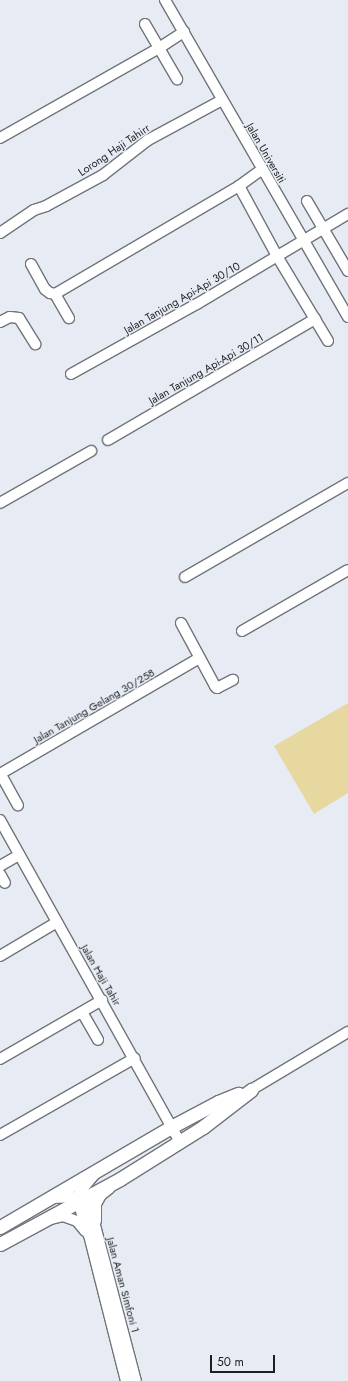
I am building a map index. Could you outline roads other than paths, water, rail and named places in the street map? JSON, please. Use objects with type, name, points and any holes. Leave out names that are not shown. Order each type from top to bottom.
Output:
[{"type":"street","name":"Jalan Universiti","points":[[165,0],[262,169],[347,312]]},
{"type":"street","points":[[145,24],[177,79]]},
{"type":"street","points":[[0,138],[159,48],[184,32]]},
{"type":"street","name":"Lorong Haji Tahirr","points":[[0,233],[34,210],[46,206],[103,175],[148,140],[222,100]]},
{"type":"street","points":[[55,294],[239,186],[262,169]]},
{"type":"street","points":[[239,186],[277,256],[328,341]]},
{"type":"street","points":[[307,201],[348,271]]},
{"type":"street","name":"Jalan Tanjung Api-Api 30/10","points":[[71,374],[197,304],[348,214]]},
{"type":"street","points":[[32,264],[45,288],[50,293],[55,294],[69,318]]},
{"type":"street","points":[[0,322],[10,317],[19,318],[35,344]]},
{"type":"street","name":"Jalan Tanjung Api-Api 30/11","points":[[108,440],[315,319]]},
{"type":"street","points":[[0,503],[91,451]]},
{"type":"street","points":[[185,577],[348,483]]},
{"type":"street","points":[[242,631],[348,570]]},
{"type":"street","points":[[181,623],[199,658],[217,688],[233,680]]},
{"type":"street","name":"Jalan Tanjung Gelang 30/258","points":[[0,774],[199,658]]},
{"type":"street","points":[[0,774],[18,805]]},
{"type":"street","name":"Jalan Haji Tahir","points":[[0,820],[135,1058],[180,1142]]},
{"type":"street","points":[[0,866],[19,854]]},
{"type":"street","points":[[0,956],[57,922]]},
{"type":"street","points":[[0,1059],[102,1000]]},
{"type":"street","points":[[82,1012],[98,1040]]},
{"type":"street","points":[[0,1244],[80,1198],[120,1179],[203,1127],[251,1090],[348,1032]]},
{"type":"street","points":[[0,1135],[135,1058]]},
{"type":"street","points":[[0,1227],[171,1127],[218,1102],[251,1090]]},
{"type":"street","points":[[80,1198],[98,1170]]},
{"type":"street","points":[[93,1232],[96,1204],[101,1195],[120,1179]]},
{"type":"street","points":[[48,1199],[80,1198]]},
{"type":"street","name":"Jalan Aman Simfoni 1","points":[[80,1198],[93,1232],[136,1381]]},
{"type":"street","points":[[37,1223],[63,1216],[77,1220],[93,1232]]},
{"type":"street","name":"Jalan Aman Simfoni 1","points":[[93,1232],[126,1381]]}]
